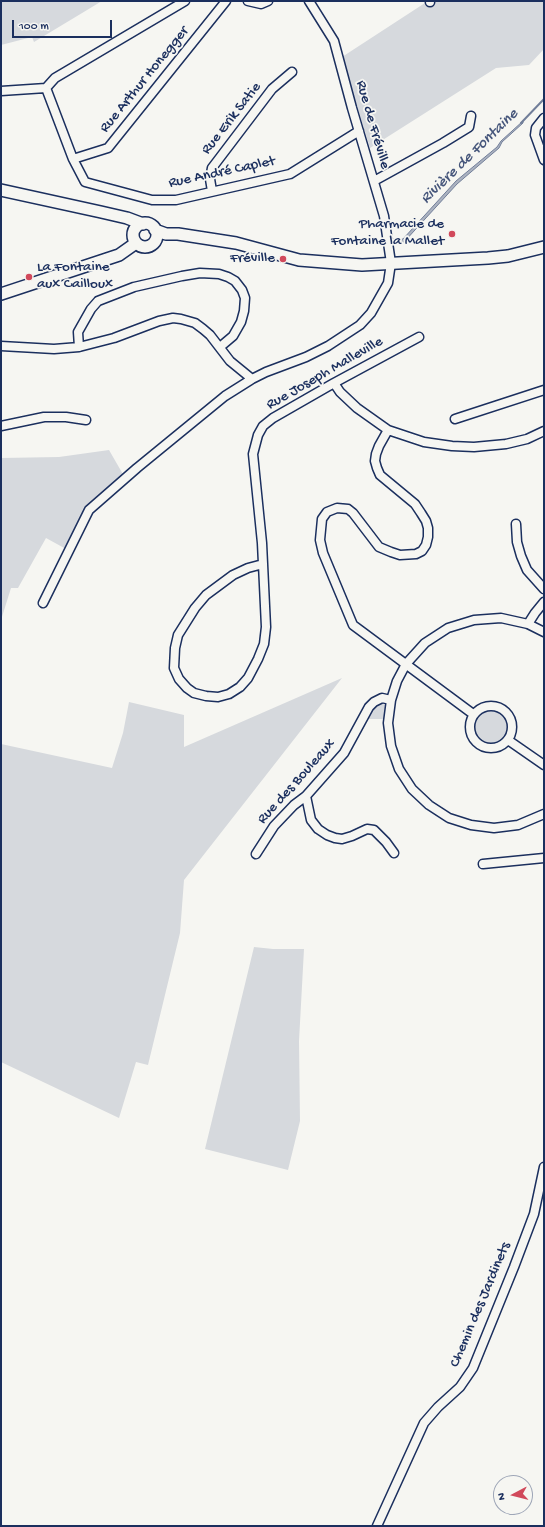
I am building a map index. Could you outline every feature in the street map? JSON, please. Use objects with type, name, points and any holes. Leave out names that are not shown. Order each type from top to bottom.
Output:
[{"type":"street","points":[[1,91],[46,88],[55,78],[185,1]]},
{"type":"street","name":"Rue Arthur Honegger","points":[[73,159],[108,148],[226,1]]},
{"type":"street","points":[[248,1],[261,4],[268,1]]},
{"type":"street","name":"Rue de Fréville","points":[[43,603],[89,510],[137,468],[225,396],[266,372],[306,357],[328,346],[360,325],[379,301],[388,283],[391,263],[384,216],[334,41],[309,1]]},
{"type":"street","name":"Rue Erik Satie","points":[[212,191],[210,179],[212,168],[272,89],[292,72]]},
{"type":"street","name":"Rue André Caplet","points":[[46,88],[73,159],[85,182],[152,200],[176,200],[290,174],[359,131]]},
{"type":"street","points":[[374,181],[469,127],[471,116]]},
{"type":"street","points":[[544,118],[536,128],[535,135],[544,160]]},
{"type":"street","points":[[1,190],[111,214],[143,224],[149,224],[155,230],[166,234],[178,234],[236,243],[299,260],[313,262],[362,265],[488,258],[508,256],[544,247]]},
{"type":"street","points":[[111,214],[127,225],[141,246],[147,247],[155,242],[165,239],[194,237]]},
{"type":"street","points":[[1,294],[119,255],[135,238],[137,226],[143,224]]},
{"type":"street","points":[[155,230],[157,236],[155,242]]},
{"type":"street","points":[[79,347],[78,332],[91,309],[98,302],[134,287],[200,273],[219,274],[228,277],[235,281],[242,290],[245,298],[242,322],[233,336],[220,347]]},
{"type":"street","points":[[1,346],[54,349],[79,347],[114,338],[159,321],[173,318],[181,319],[195,323],[210,335],[230,361],[252,379]]},
{"type":"street","name":"Rue Joseph Malleville","points":[[263,564],[248,568],[233,575],[206,595],[195,608],[178,635],[174,648],[174,668],[179,679],[186,688],[194,693],[218,697],[229,694],[240,687],[248,678],[264,644],[266,627],[263,564],[254,454],[258,435],[263,426],[273,418],[334,383],[419,337]]},
{"type":"street","points":[[334,383],[340,392],[357,408],[388,430],[424,442],[474,447],[506,444],[527,439],[544,431]]},
{"type":"street","points":[[455,419],[544,390]]},
{"type":"street","points":[[1,426],[44,417],[66,417],[86,420]]},
{"type":"street","points":[[388,430],[376,454],[375,461],[377,468],[380,475],[415,504],[421,513],[428,528],[426,545],[422,551],[416,554],[400,555],[391,552],[379,546],[353,513],[348,509],[341,508],[333,508],[327,512],[322,519],[320,540],[353,625],[473,714]]},
{"type":"street","points":[[516,524],[517,542],[527,570],[544,589]]},
{"type":"street","points":[[528,624],[544,602]]},
{"type":"street","points":[[544,632],[528,624],[501,618],[474,620],[448,628],[425,643],[406,664],[397,681],[391,700],[388,723],[391,746],[399,769],[412,789],[428,805],[449,818],[471,825],[494,828],[518,825],[544,814]]},
{"type":"street","name":"Rue des Bouleaux","points":[[256,854],[274,826],[294,805],[306,796],[344,753],[369,707],[374,702],[382,698],[391,700]]},
{"type":"street","points":[[491,705],[504,710],[512,722],[512,732],[508,740],[501,746],[495,748],[481,746],[475,742],[469,725],[473,714],[484,706],[491,705]]},
{"type":"street","points":[[508,740],[544,765]]},
{"type":"street","points":[[306,796],[311,820],[318,829],[327,835],[342,839],[367,829],[374,830],[386,842],[394,854]]},
{"type":"street","points":[[483,864],[544,858]]},
{"type":"street","name":"Chemin des Jardinets","points":[[377,1526],[424,1423],[438,1406],[460,1387],[473,1368],[534,1214],[544,1167]]},
{"type":"shaded area","points":[[1,1],[102,1],[34,42],[32,37],[1,45]]},
{"type":"shaded area","points":[[428,1],[544,1],[544,49],[529,65],[496,68],[370,148],[342,57]]},
{"type":"shaded area","points":[[523,121],[523,123],[502,142],[499,148],[457,184],[404,242],[390,241],[390,238],[398,240],[403,239],[456,181],[497,147],[501,141]]},
{"type":"shaded area","points":[[109,450],[124,476],[88,510],[66,549],[46,538],[18,588],[11,588],[1,620],[1,458],[59,457]]},
{"type":"shaded area","points":[[342,678],[184,880],[180,933],[148,1065],[136,1062],[119,1118],[1,1062],[1,744],[112,768],[123,733],[129,702],[184,715],[184,747]]},
{"type":"shaded area","points":[[381,703],[385,705],[384,719],[367,719],[372,709]]},
{"type":"shaded area","points":[[487,707],[495,707],[505,712],[509,719],[509,733],[505,740],[495,745],[487,745],[477,740],[475,737],[472,730],[472,722],[477,712],[480,710]]},
{"type":"shaded area","points":[[254,947],[273,949],[304,949],[299,1041],[300,1121],[288,1170],[205,1149]]},
{"type":"waterway","name":"Rivière de Fontaine","points":[[521,123],[544,99]]},
{"type":"place","name":"Pharmacie de Fontaine la Mallet","points":[[452,234]]},
{"type":"place","name":"Fréville","points":[[283,259]]},
{"type":"place","name":"La Fontaine aux Cailloux","points":[[29,277]]}]
